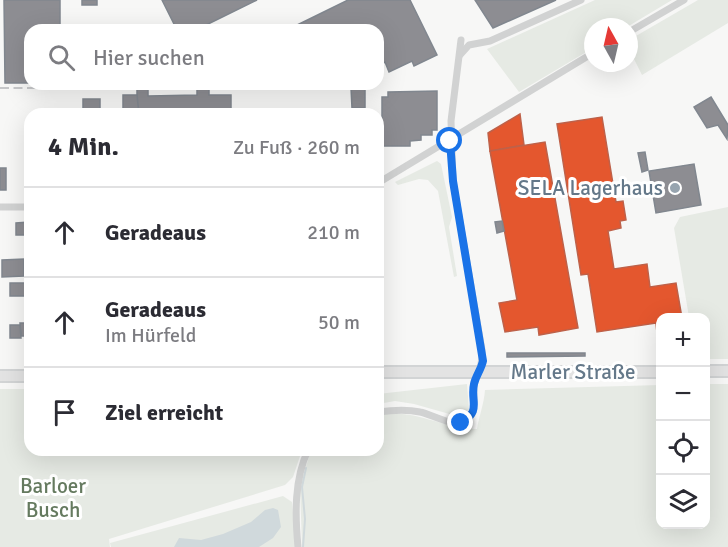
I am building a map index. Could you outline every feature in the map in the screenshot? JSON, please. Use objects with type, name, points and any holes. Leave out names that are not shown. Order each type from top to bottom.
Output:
[{"type":"main road","points":[[710,371],[728,371]]},
{"type":"main road","name":"Marler Straße","points":[[384,372],[656,372]]},
{"type":"main road","points":[[0,376],[24,376]]},
{"type":"street","points":[[460,55],[469,45],[490,41],[581,0]]},
{"type":"street","points":[[638,27],[684,0]]},
{"type":"street","points":[[384,412],[421,412],[452,423],[461,423],[471,418],[474,411],[474,383],[481,372],[482,351],[453,181],[450,141],[461,40]]},
{"type":"street","points":[[384,180],[584,59]]},
{"type":"street","points":[[0,207],[24,207]]},
{"type":"street","points":[[298,547],[297,489],[300,469],[305,456]]},
{"type":"green space","points":[[595,0],[672,0],[638,20],[638,18],[584,18],[584,53],[519,92],[487,49]]},
{"type":"green space","points":[[698,0],[728,0],[728,23],[642,75],[638,67],[638,35]]},
{"type":"green space","points":[[437,161],[441,164],[452,217],[449,227],[457,276],[454,277],[438,191],[428,180],[419,179],[398,185],[395,182]]},
{"type":"green space","points":[[728,207],[728,359],[710,359],[710,313],[688,313],[674,228],[680,217]]},
{"type":"green space","points":[[467,384],[469,410],[453,415],[414,404],[395,401],[384,403],[384,393]]},
{"type":"green space","points":[[710,384],[728,384],[728,547],[302,547],[300,486],[309,456],[384,456],[384,414],[405,414],[452,426],[477,429],[485,390],[656,385],[656,529],[710,529]]},
{"type":"green space","name":"Barloer Busch","points":[[0,389],[24,389],[24,456],[300,456],[293,477],[285,485],[109,539],[110,547],[0,547]]},
{"type":"green space","points":[[283,496],[292,502],[296,547],[111,547],[110,543]]},
{"type":"shaded area","points":[[273,508],[278,510],[281,527],[273,538],[259,547],[174,547],[179,538],[201,540],[223,534],[251,522],[265,510]]},
{"type":"building: Handel","points":[[520,114],[524,145],[490,151],[488,133]]},
{"type":"building: Handel","points":[[602,117],[616,202],[623,201],[626,220],[620,221],[621,228],[608,231],[614,269],[647,264],[650,287],[676,283],[681,313],[656,313],[656,323],[597,332],[588,274],[581,275],[557,124]]},
{"type":"building: Handel","points":[[545,142],[578,328],[539,335],[538,327],[505,332],[499,303],[517,300],[490,151]]},
{"type":"building: Industrie","points":[[4,0],[60,0],[60,24],[24,24],[24,83],[5,83]]},
{"type":"building: Industrie","points":[[82,0],[97,0],[97,5],[82,5]]},
{"type":"building: Industrie","points":[[162,0],[257,0],[208,24],[174,24]]},
{"type":"building: Industrie","points":[[348,0],[410,0],[437,55],[414,66],[412,61],[389,72],[384,63],[384,24],[299,24]]},
{"type":"building: Industrie","points":[[475,0],[556,0],[493,28]]},
{"type":"building: Industrie","points":[[137,90],[148,90],[148,96],[197,95],[197,90],[209,90],[209,95],[231,95],[231,108],[137,108]]},
{"type":"building: Industrie","points":[[351,90],[365,90],[365,108],[352,108]]},
{"type":"building: Industrie","points":[[437,91],[437,130],[432,130],[432,135],[421,135],[421,140],[410,141],[410,146],[384,146],[382,97],[388,97],[388,92]]},
{"type":"building: Industrie","points":[[123,95],[137,95],[138,108],[123,108]]},
{"type":"building: Industrie","points":[[711,97],[728,125],[727,139],[718,125],[707,128],[694,107]]},
{"type":"building: Industrie","points":[[83,99],[100,99],[100,108],[83,108]]},
{"type":"building: Industrie","points":[[645,152],[648,170],[642,172],[638,153]]},
{"type":"building: Industrie","name":"SELA Lagerhaus","points":[[694,164],[701,205],[656,213],[649,171]]},
{"type":"building: Industrie","points":[[0,168],[6,168],[6,190],[0,190]]},
{"type":"building: Industrie","points":[[502,221],[504,231],[497,233],[495,222]]},
{"type":"building: Industrie","points":[[24,222],[24,235],[16,235],[16,223]]},
{"type":"building: Industrie","points":[[24,259],[24,276],[2,277],[2,260]]},
{"type":"building: Industrie","points":[[10,283],[24,283],[24,296],[10,296]]},
{"type":"building: Industrie","points":[[20,323],[24,323],[24,336],[21,336]]},
{"type":"building: Industrie","points":[[10,325],[20,325],[21,338],[10,338]]},
{"type":"building: Industrie","points":[[507,353],[585,353],[585,356],[507,357]]},
{"type":"waterway","points":[[303,547],[305,519],[302,487],[306,468]]},
{"type":"railway","points":[[0,88],[24,88]]},
{"type":"place","name":"SELA Lagerhaus","points":[[675,188]]},
{"type":"route","points":[[450,141],[453,181],[483,361],[481,372],[474,383],[474,411],[471,418],[461,423]]}]
